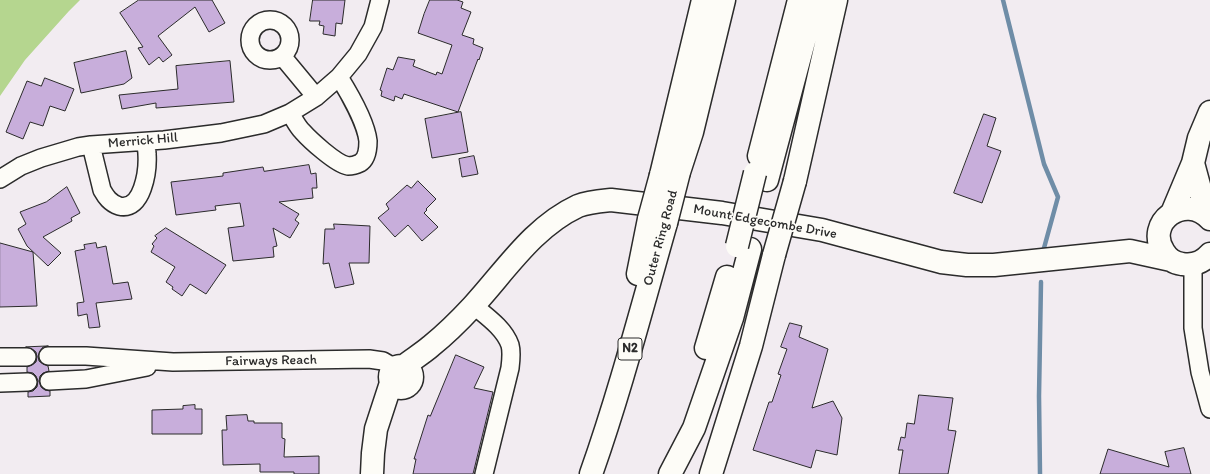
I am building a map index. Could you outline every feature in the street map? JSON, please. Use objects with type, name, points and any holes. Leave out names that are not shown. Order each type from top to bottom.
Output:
[{"type":"main road","points":[[670,174],[703,0]]},
{"type":"main road","points":[[692,132],[720,0]]},
{"type":"main road","name":"Outer Ring Road","points":[[591,474],[627,359],[670,174],[692,132],[724,0]]},
{"type":"main road","points":[[761,177],[766,123],[799,0]]},
{"type":"main road","points":[[670,474],[743,247],[761,177],[815,0]]},
{"type":"main road","points":[[711,474],[751,346],[774,255],[795,181],[836,0]]},
{"type":"main road","points":[[1171,260],[1161,246],[1159,234],[1193,163],[1199,138],[1210,112]]},
{"type":"main road","points":[[1193,163],[1208,217]]},
{"type":"main road","name":"Mount Edgecombe Drive","points":[[399,376],[444,335],[544,227],[580,206],[597,202],[611,200],[722,213],[822,230],[941,262],[967,265],[994,265],[1130,251],[1171,260],[1180,264],[1201,259]]},
{"type":"main road","points":[[1130,251],[1180,209],[1188,208],[1200,211],[1208,217]]},
{"type":"main road","points":[[372,474],[376,429],[399,376]]},
{"type":"street","name":"Merrick Hill","points":[[0,179],[21,166],[40,158],[91,145],[145,142],[221,133],[264,124],[290,113],[316,97],[339,77],[358,54],[373,27],[380,0]]},
{"type":"street","points":[[282,56],[316,97]]},
{"type":"street","points":[[290,113],[301,130],[318,147],[340,163],[348,166],[354,166],[361,162],[366,155],[368,141],[351,97],[339,77]]},
{"type":"street","points":[[91,145],[102,190],[105,196],[114,204],[126,206],[132,205],[137,200],[143,185],[147,152],[145,142]]},
{"type":"street","points":[[1201,259],[1193,328],[1200,372],[1210,409]]},
{"type":"street","points":[[473,305],[490,319],[505,335],[510,346],[511,355],[510,368],[484,474]]},
{"type":"street","name":"Fairways Reach","points":[[48,356],[86,356],[173,362],[369,359],[374,364],[399,376]]},
{"type":"street","points":[[0,357],[27,357]]},
{"type":"street","name":"Fairways Reach","points":[[49,381],[86,379],[173,362]]},
{"type":"street","points":[[0,384],[28,382]]},
{"type":"green space","points":[[0,0],[80,0],[25,60],[0,96]]},
{"type":"building","points":[[139,0],[212,0],[225,23],[209,32],[195,7],[158,36],[172,55],[163,62],[159,57],[149,65],[138,48],[143,47],[120,13]]},
{"type":"building","points":[[313,0],[345,0],[342,24],[336,23],[335,36],[323,34],[324,26],[319,25],[320,21],[310,21]]},
{"type":"building","points":[[430,0],[457,0],[463,2],[461,8],[471,12],[462,35],[474,39],[473,44],[483,48],[458,112],[404,94],[402,99],[395,96],[394,101],[381,96],[382,91],[380,90],[387,68],[393,70],[398,57],[415,60],[413,66],[436,75],[437,72],[442,74],[452,45],[418,33]]},
{"type":"building","points":[[126,51],[132,78],[124,84],[81,93],[74,63]]},
{"type":"building","points":[[230,61],[234,102],[156,108],[156,103],[122,109],[119,95],[178,89],[176,66]]},
{"type":"building","points":[[45,78],[74,89],[65,111],[50,106],[43,126],[30,122],[23,139],[6,132],[27,81],[41,86]]},
{"type":"building","points":[[461,112],[468,152],[432,158],[425,119]]},
{"type":"building","points":[[984,114],[996,118],[987,146],[1001,151],[982,203],[954,193]]},
{"type":"building","points":[[474,156],[478,174],[462,177],[459,159]]},
{"type":"building","points":[[309,165],[311,174],[316,173],[317,188],[312,188],[313,198],[279,202],[299,214],[295,220],[299,223],[290,238],[273,228],[277,246],[273,247],[274,257],[233,261],[228,228],[244,226],[240,203],[215,206],[216,210],[176,215],[171,182],[223,176],[223,173],[263,167],[264,171]]},
{"type":"building","points":[[418,181],[436,199],[424,213],[438,227],[422,241],[408,225],[395,237],[378,218],[389,209],[386,204],[407,185],[411,188]]},
{"type":"building","points":[[67,187],[80,213],[71,218],[72,221],[43,237],[61,253],[48,266],[27,246],[18,229],[26,224],[20,212],[46,202]]},
{"type":"building","points":[[334,224],[370,226],[369,263],[349,263],[354,284],[335,288],[329,263],[323,264],[325,229],[334,229]]},
{"type":"building","points":[[166,228],[226,265],[206,294],[190,284],[182,296],[172,289],[173,287],[166,282],[175,267],[151,252],[154,246],[152,244],[157,238],[155,236]]},
{"type":"building","points":[[0,243],[33,252],[37,306],[0,307]]},
{"type":"building","points":[[96,243],[97,248],[106,246],[113,284],[128,282],[132,299],[96,303],[100,327],[89,328],[87,314],[78,316],[77,303],[84,302],[75,251],[85,249],[84,245]]},
{"type":"building","points":[[790,323],[802,326],[799,337],[828,349],[812,408],[833,401],[842,418],[837,455],[816,450],[811,468],[753,450],[769,402],[772,402],[781,375],[778,374],[787,349],[781,347]]},
{"type":"building","points":[[48,346],[43,347],[38,356],[39,361],[48,366],[49,371],[40,376],[39,381],[41,387],[50,391],[50,396],[28,397],[28,392],[33,391],[37,387],[38,381],[33,373],[27,372],[27,367],[36,362],[36,352],[26,347]]},
{"type":"building","points":[[456,355],[484,367],[474,388],[493,392],[473,474],[413,474],[416,459],[414,459],[428,415],[430,416]]},
{"type":"building","points":[[919,395],[953,398],[948,430],[956,431],[948,474],[899,474],[903,450],[898,450],[901,437],[905,438],[907,423],[914,424]]},
{"type":"building","points":[[195,405],[195,409],[202,409],[202,434],[152,434],[152,410],[183,409],[183,406]]},
{"type":"building","points":[[247,415],[248,421],[254,421],[254,423],[282,423],[282,438],[285,439],[284,457],[319,456],[319,474],[260,472],[260,464],[223,465],[222,430],[227,430],[226,416]]},
{"type":"building","points":[[1184,448],[1191,474],[1100,474],[1108,449],[1169,467],[1165,452]]},
{"type":"waterway","points":[[1003,0],[1044,164],[1058,197],[1044,248]]},
{"type":"waterway","points":[[1040,474],[1039,396],[1041,282]]}]
